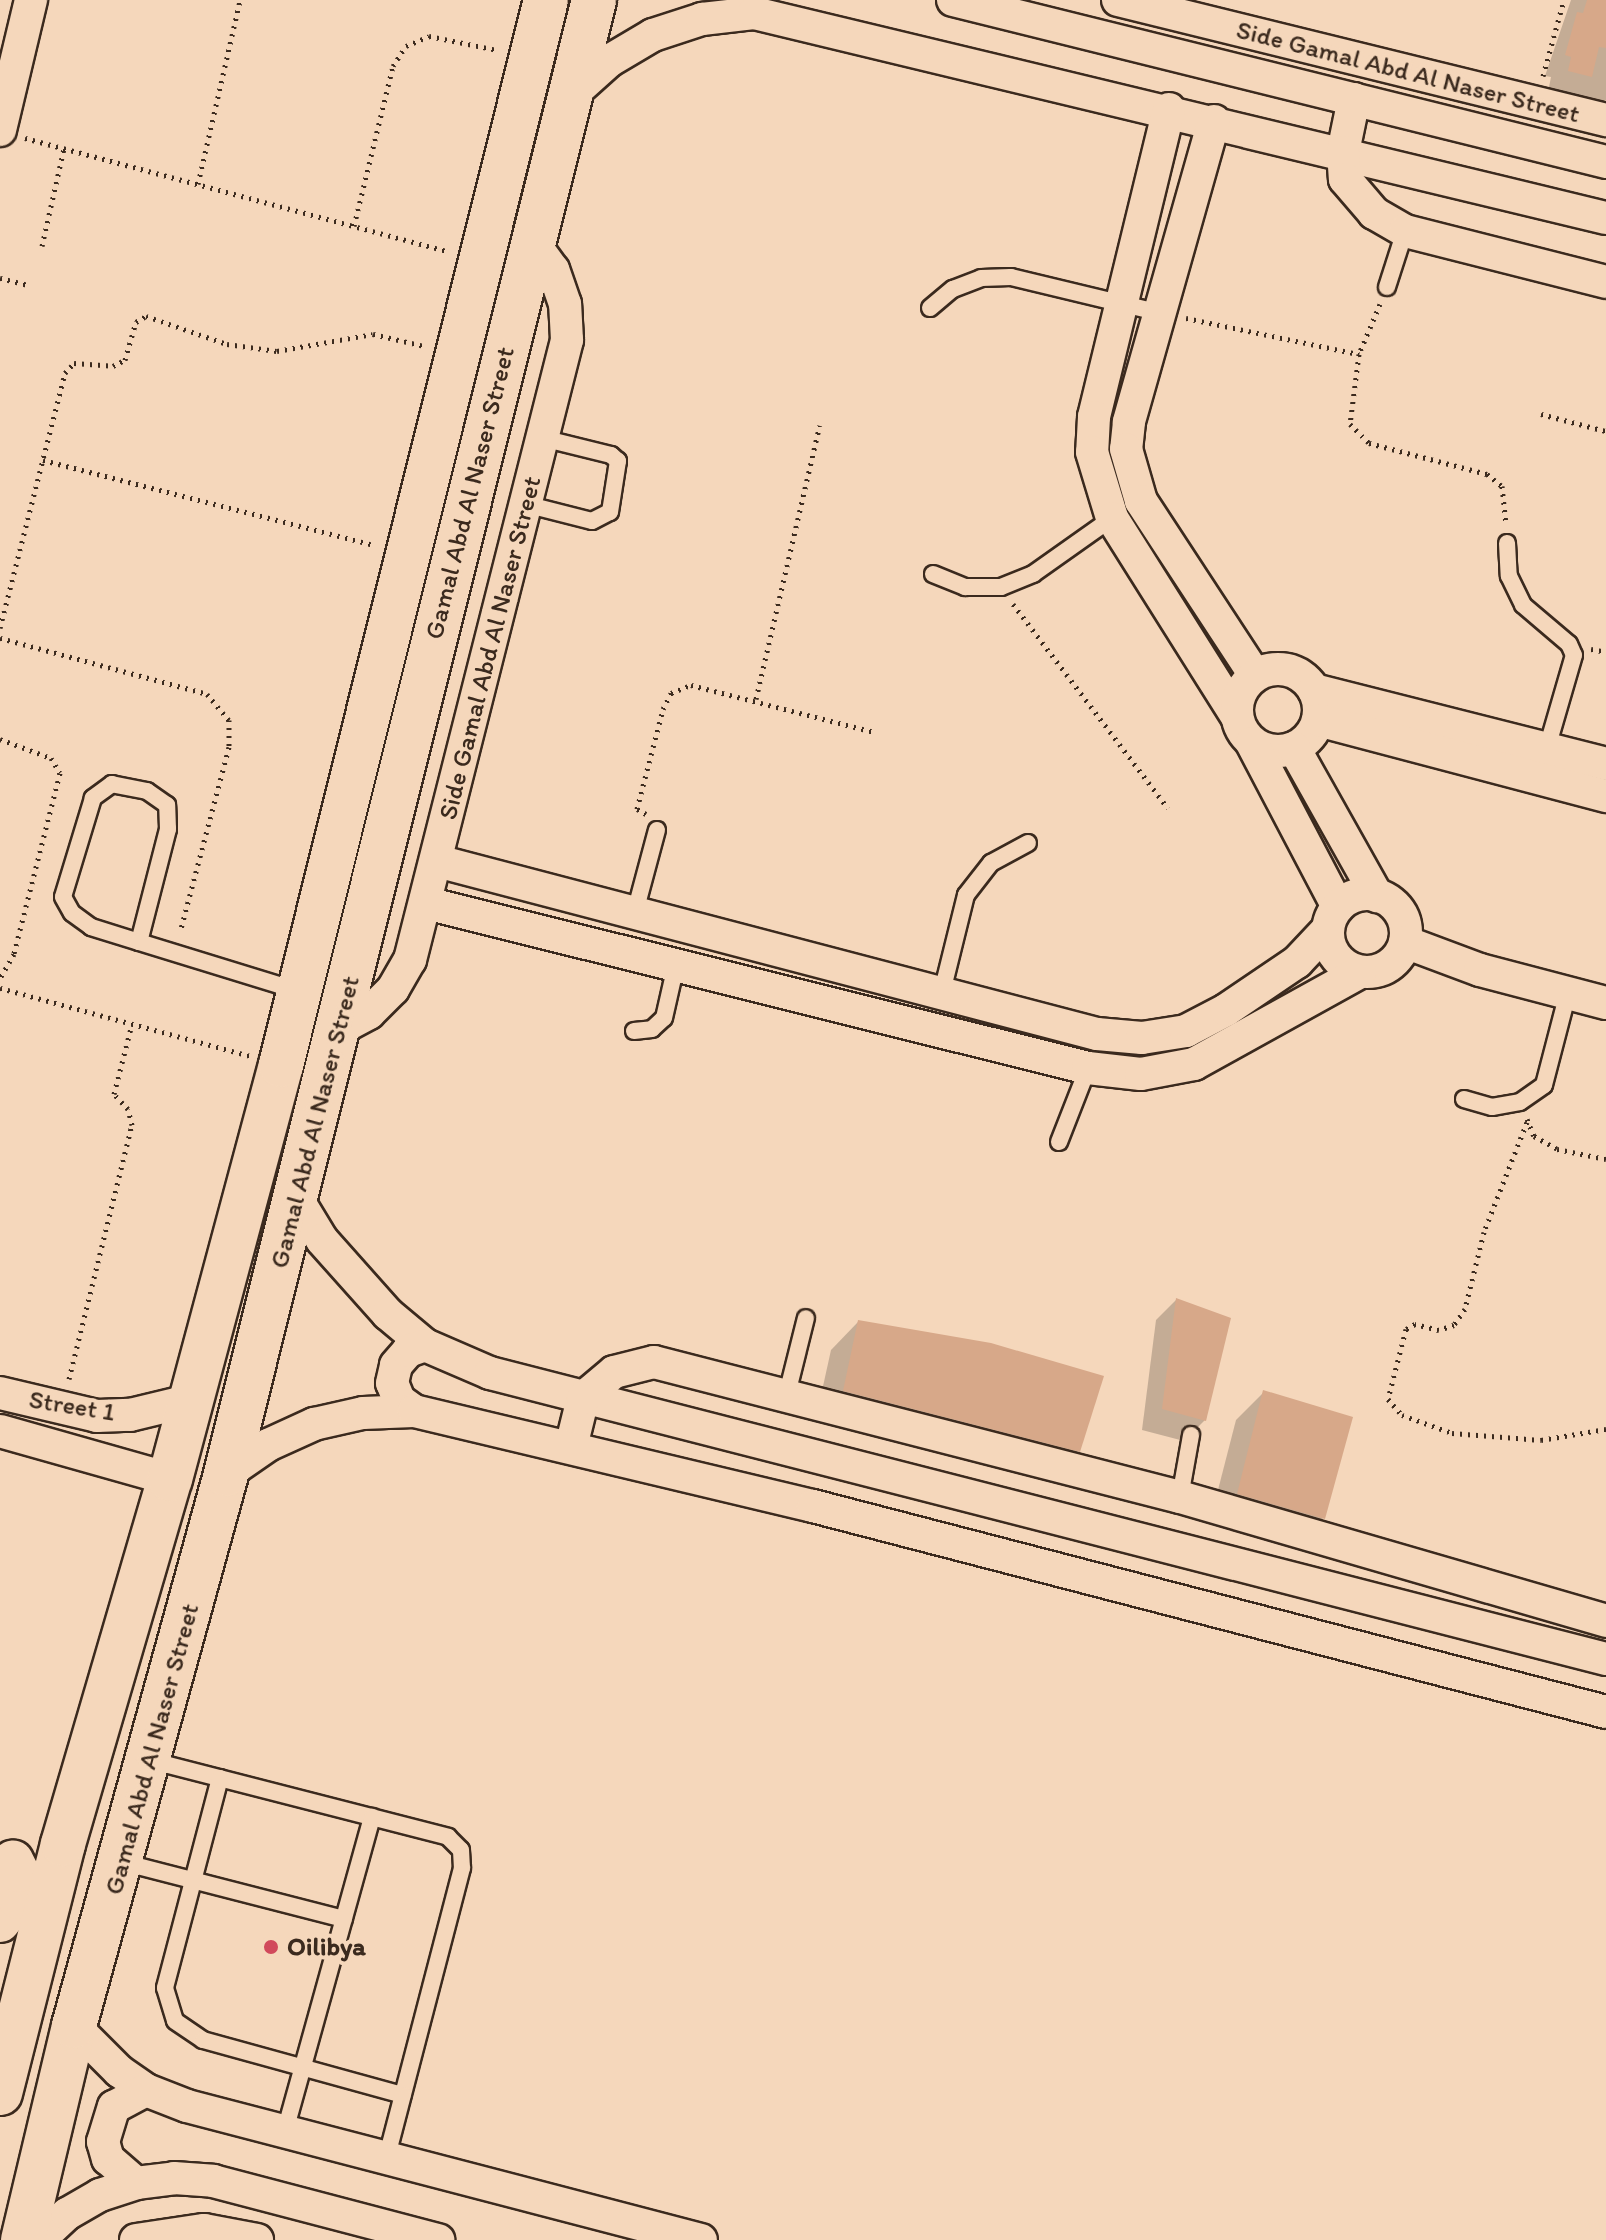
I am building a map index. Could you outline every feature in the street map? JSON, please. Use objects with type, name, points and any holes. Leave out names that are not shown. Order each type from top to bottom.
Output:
[{"type":"main road","name":"Gamal Abd Al Naser Street","points":[[2,2076],[63,1844],[192,1400],[281,1065],[546,0]]},
{"type":"main road","name":"Gamal Abd Al Naser Street","points":[[23,2240],[74,2026],[122,1862],[226,1474],[594,0]]},
{"type":"street","points":[[6,132],[31,0]]},
{"type":"street","points":[[953,0],[1606,162]]},
{"type":"street","name":"Side Gamal Abd Al Naser Street","points":[[1118,0],[1606,120]]},
{"type":"street","points":[[570,96],[609,61],[653,35],[751,6],[1606,218]]},
{"type":"street","points":[[1354,99],[1343,152],[1345,179],[1358,201],[1405,231],[1606,282]]},
{"type":"street","points":[[1169,109],[1094,417],[1092,452],[1112,518],[1252,743],[1333,918],[1335,957],[1360,972]]},
{"type":"street","points":[[1214,121],[1129,422],[1130,476],[1141,501],[1255,675]]},
{"type":"street","name":"Side Gamal Abd Al Naser Street","points":[[339,1029],[369,1013],[393,989],[410,960],[567,340],[561,293],[532,241]]},
{"type":"street","points":[[1236,715],[1240,693],[1255,675],[1267,670],[1294,672],[1316,705],[1606,796]]},
{"type":"street","points":[[1316,705],[1547,748],[1606,764]]},
{"type":"street","points":[[1252,743],[1272,752],[1294,748],[1305,742],[1316,705]]},
{"type":"street","points":[[426,903],[1088,1068],[1141,1074],[1194,1064],[1360,972],[1383,969],[1405,942],[1400,913],[1377,896],[1294,748]]},
{"type":"street","points":[[437,861],[1097,1034],[1142,1038],[1186,1031],[1226,1010],[1297,962],[1333,918],[1363,894],[1377,896]]},
{"type":"street","points":[[1405,942],[1480,970],[1606,1003]]},
{"type":"street","points":[[785,993],[796,954]]},
{"type":"street","points":[[296,1197],[352,1279],[425,1345],[490,1373],[1606,1659]]},
{"type":"street","points":[[414,1411],[399,1400],[392,1383],[402,1358],[425,1345]]},
{"type":"street","points":[[571,1447],[583,1398],[614,1372],[654,1362],[1180,1497],[1606,1621]]},
{"type":"street","name":"Street 1","points":[[0,1393],[97,1416],[130,1415],[192,1400]]},
{"type":"street","points":[[226,1474],[268,1445],[314,1424],[363,1413],[414,1411],[813,1506],[1606,1712]]},
{"type":"street","name":"Street 1","points":[[0,1431],[170,1479]]},
{"type":"street","points":[[813,1506],[825,1458]]},
{"type":"street","points":[[6,1860],[63,1844]]},
{"type":"street","points":[[0,1922],[18,1899],[19,1872],[6,1860]]},
{"type":"street","points":[[0,1936],[31,1969]]},
{"type":"street","points":[[74,2026],[95,2050],[146,2090],[386,2159],[701,2240]]},
{"type":"street","points":[[136,2183],[108,2159],[103,2142],[114,2107],[146,2090]]},
{"type":"street","points":[[39,2240],[67,2214],[136,2183],[213,2181],[438,2240]]},
{"type":"street","points":[[136,2240],[204,2230],[257,2240]]},
{"type":"lane","points":[[1387,287],[1405,231]]},
{"type":"lane","points":[[930,308],[953,289],[981,278],[1011,277],[1161,313]]},
{"type":"lane","points":[[525,504],[592,521],[603,520],[613,498],[620,470],[611,455],[542,438]]},
{"type":"lane","points":[[933,574],[965,587],[1001,587],[1033,574],[1112,518]]},
{"type":"lane","points":[[1507,543],[1509,576],[1523,605],[1569,644],[1574,655],[1547,748]]},
{"type":"lane","points":[[139,942],[168,829],[167,805],[147,791],[112,784],[93,798],[63,897],[72,913],[91,927],[139,942],[175,953],[299,992]]},
{"type":"lane","points":[[635,912],[657,830]]},
{"type":"lane","points":[[942,992],[966,895],[991,863],[1028,843]]},
{"type":"lane","points":[[634,1031],[652,1029],[664,1018],[676,965]]},
{"type":"lane","points":[[1464,1099],[1492,1107],[1520,1102],[1544,1085],[1568,993]]},
{"type":"lane","points":[[1059,1142],[1088,1068]]},
{"type":"lane","points":[[787,1394],[806,1318]]},
{"type":"lane","points":[[1180,1497],[1191,1435]]},
{"type":"lane","points":[[149,1760],[448,1837],[463,1859],[386,2159]]},
{"type":"lane","points":[[220,1778],[165,1988],[175,2021],[203,2040],[403,2095]]},
{"type":"lane","points":[[285,2131],[372,1817]]},
{"type":"lane","points":[[122,1862],[344,1919]]},
{"type":"path","points":[[198,184],[240,0]]},
{"type":"path","points":[[1535,103],[1564,0]]},
{"type":"path","points":[[354,226],[393,66],[406,46],[429,36],[531,57]]},
{"type":"path","points":[[6,132],[480,260]]},
{"type":"path","points":[[42,246],[64,148]]},
{"type":"path","points":[[0,278],[29,285]]},
{"type":"path","points":[[1387,287],[1359,354],[1349,409],[1357,435],[1369,443],[1487,474],[1502,486],[1507,543]]},
{"type":"path","points":[[1161,313],[1359,354]]},
{"type":"path","points":[[0,628],[65,373],[84,361],[113,366],[125,360],[136,322],[146,316],[227,344],[277,351],[373,334],[457,353]]},
{"type":"path","points":[[1541,414],[1606,431]]},
{"type":"path","points":[[756,699],[820,425]]},
{"type":"path","points":[[43,460],[407,554]]},
{"type":"path","points":[[1001,587],[1168,808]]},
{"type":"path","points":[[0,638],[207,694],[229,720],[229,747],[175,953]]},
{"type":"path","points":[[657,830],[658,817],[637,809],[671,693],[691,685],[756,699],[874,732]]},
{"type":"path","points":[[0,739],[51,758],[60,773],[14,954],[0,978]]},
{"type":"path","points":[[0,988],[281,1065]]},
{"type":"path","points":[[62,1407],[132,1125],[128,1109],[114,1094],[132,1024]]},
{"type":"path","points":[[1520,1102],[1534,1136],[1557,1149],[1606,1159]]},
{"type":"path","points":[[1528,1121],[1484,1232],[1465,1309],[1454,1325],[1439,1330],[1415,1324],[1406,1329],[1388,1399],[1402,1415],[1452,1433],[1541,1440],[1606,1429]]},
{"type":"building","points":[[1587,0],[1606,0],[1606,48],[1599,47],[1592,77],[1568,71],[1571,57],[1565,55],[1577,12],[1583,13]]},
{"type":"building","points":[[1176,1298],[1231,1318],[1206,1421],[1162,1409]]},
{"type":"building","points":[[858,1320],[991,1343],[1104,1376],[1080,1452],[843,1391]]},
{"type":"building","points":[[1263,1390],[1353,1417],[1325,1519],[1237,1494]]},
{"type":"place","name":"Oilibya","points":[[271,1947]]}]
